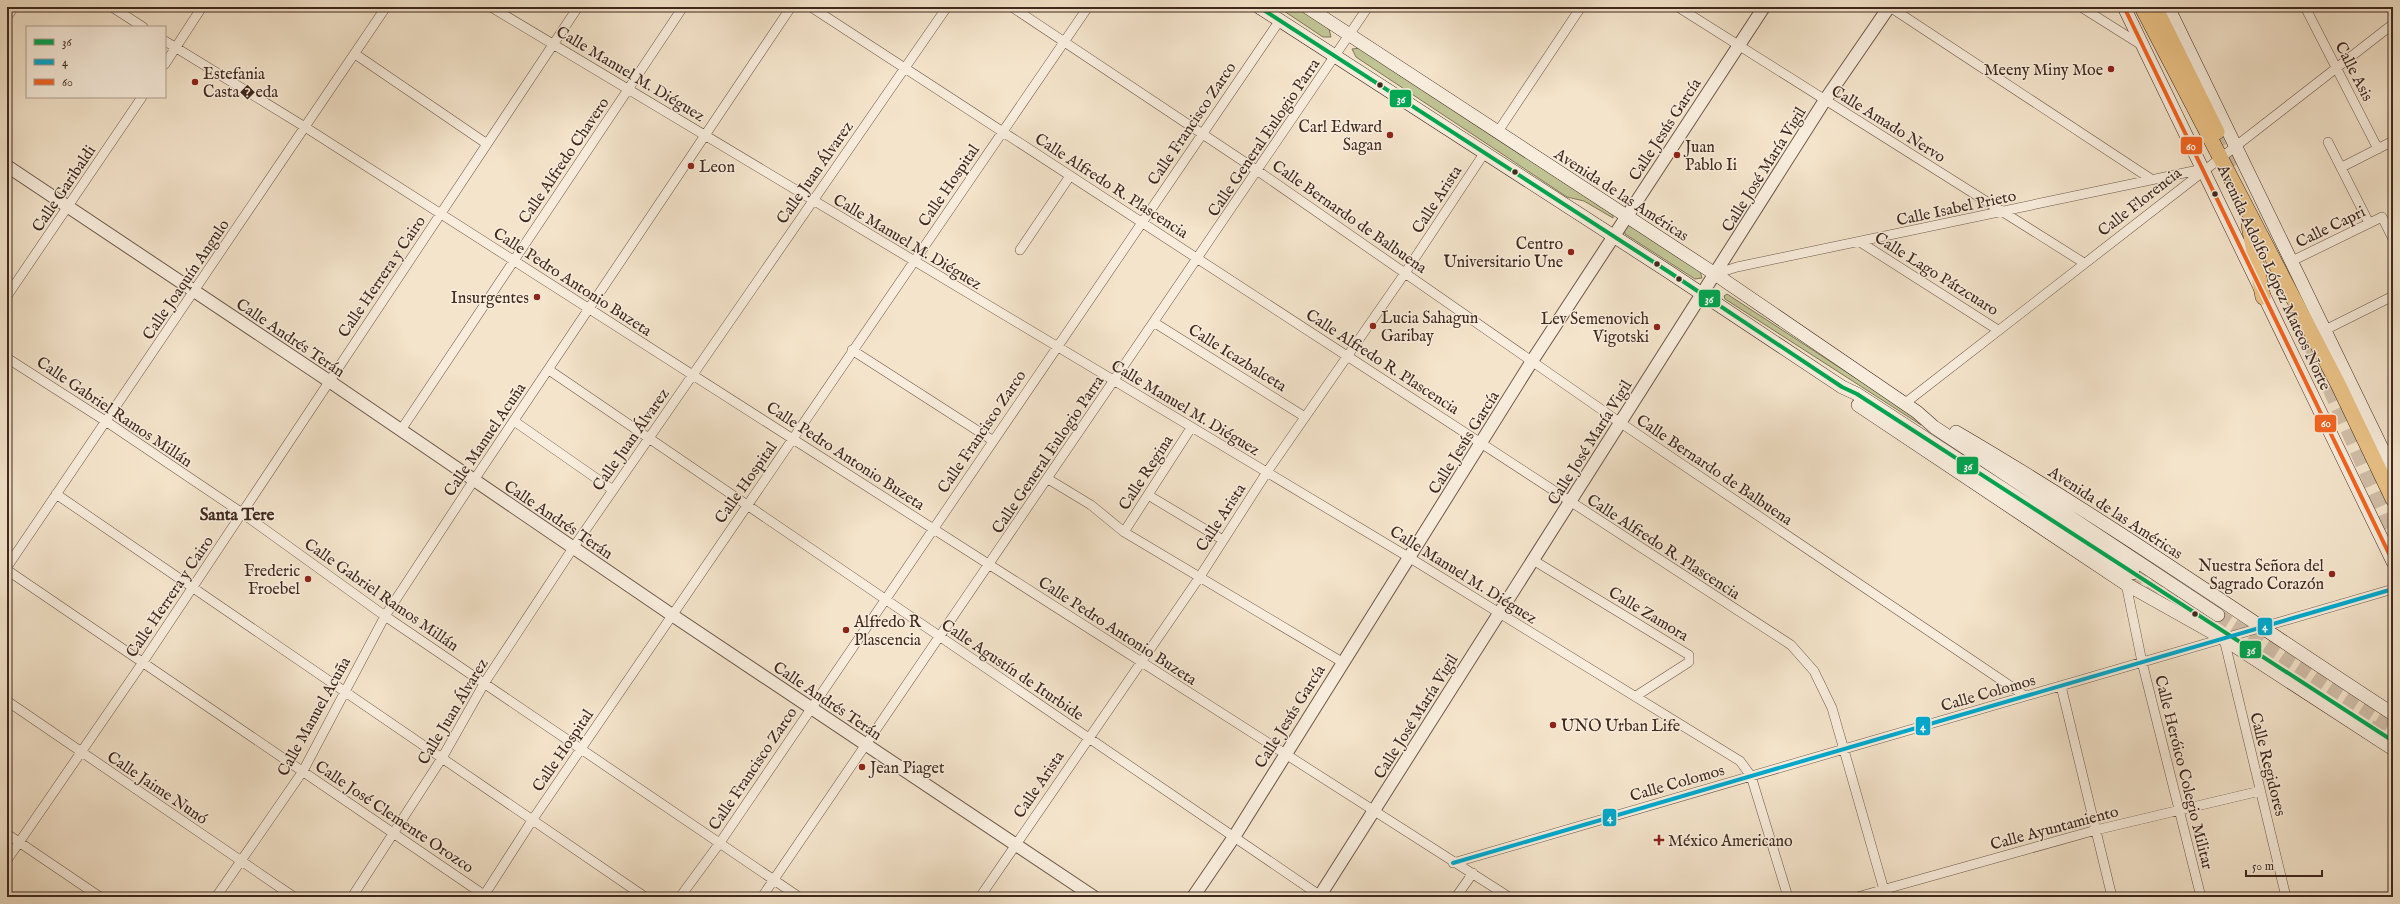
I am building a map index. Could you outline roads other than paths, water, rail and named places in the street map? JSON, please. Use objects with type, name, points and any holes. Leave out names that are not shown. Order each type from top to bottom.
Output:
[{"type":"main road","points":[[1259,7],[1702,293],[1842,387],[1852,401],[2224,638],[2393,749]]},
{"type":"main road","name":"Avenida de las Américas","points":[[1307,7],[1625,217],[1715,274],[1916,412],[1934,427],[2218,615]]},
{"type":"main road","name":"Avenida Adolfo López Mateos Norte","points":[[2124,7],[2204,169],[2263,297],[2393,562]]},
{"type":"main road","name":"Avenida Adolfo López Mateos Norte","points":[[2142,7],[2246,210],[2338,384],[2393,499]]},
{"type":"main road","points":[[2155,7],[2217,132]]},
{"type":"main road","name":"Avenida Adolfo López Mateos Norte","points":[[2168,7],[2393,471]]},
{"type":"main road","points":[[2246,210],[2263,297]]},
{"type":"main road","name":"Avenida de las Américas","points":[[1916,412],[1937,421],[2009,463],[2393,714]]},
{"type":"street","points":[[7,18],[14,7]]},
{"type":"street","points":[[112,7],[141,26]]},
{"type":"street","points":[[166,63],[202,7]]},
{"type":"street","name":"Calle Joaquín Angulo","points":[[7,569],[56,494],[107,422],[386,7]]},
{"type":"street","name":"Calle Manuel M. Diéguez","points":[[491,7],[1114,382],[1410,558],[1740,761],[1751,776],[1788,897]]},
{"type":"street","name":"Calle Herrera y Cairo","points":[[7,860],[143,662],[578,7]]},
{"type":"street","name":"Calle Alfredo Chavero","points":[[401,430],[683,7]]},
{"type":"street","name":"Calle Manuel Acuña","points":[[216,897],[303,771],[385,616],[474,480],[791,7]]},
{"type":"street","name":"Calle Alfredo R. Plascencia","points":[[811,7],[1481,442],[1570,503],[1791,645],[1814,671],[1832,708],[1885,893]]},
{"type":"street","name":"Calle Juan Álvarez","points":[[352,897],[442,758],[485,682],[573,548],[947,7]]},
{"type":"street","name":"Calle Bernardo de Balbuena","points":[[1012,7],[1258,171],[1620,423],[2025,696]]},
{"type":"street","name":"Calle Hospital","points":[[485,896],[534,819],[672,615],[1088,7]]},
{"type":"street","name":"Calle General Eulogio Parra","points":[[762,897],[865,744],[941,637],[1368,7]]},
{"type":"street","points":[[1497,133],[1582,7]]},
{"type":"street","name":"Calle Amado Nervo","points":[[1678,7],[2084,263]]},
{"type":"street","name":"Calle Jesús García","points":[[1193,897],[1234,837],[1285,753],[1410,558],[1532,361],[1613,235],[1764,7]]},
{"type":"street","points":[[1890,7],[2151,179]]},
{"type":"street","name":"Calle José María Vigil","points":[[1320,896],[1825,100],[1890,7]]},
{"type":"street","points":[[2081,7],[2144,47]]},
{"type":"street","name":"Calle Asis","points":[[2305,7],[2378,149]]},
{"type":"street","name":"Calle Francisco Zarco","points":[[680,897],[719,844],[886,600],[992,440],[1280,20]]},
{"type":"street","name":"Calle Florencia","points":[[1904,404],[2204,169],[2236,146],[2393,24]]},
{"type":"street","name":"Calle Pedro Antonio Buzeta","points":[[166,42],[305,127],[1140,663],[1285,753],[1373,811],[1509,897]]},
{"type":"street","points":[[355,54],[487,144]]},
{"type":"street","name":"Calle Garibaldi","points":[[7,296],[141,98]]},
{"type":"street","points":[[2342,167],[2393,141]]},
{"type":"street","points":[[2328,142],[2370,223]]},
{"type":"street","name":"Calle Arista","points":[[980,897],[1199,578],[1267,472],[1405,273],[1484,152]]},
{"type":"street","name":"Calle Andrés Terán","points":[[7,166],[329,381],[672,615],[1094,897]]},
{"type":"street","name":"Calle Isabel Prieto","points":[[1715,274],[1737,267],[2204,169]]},
{"type":"street","points":[[1020,250],[1070,176]]},
{"type":"street","name":"Calle Capri","points":[[2292,261],[2382,217],[2393,239]]},
{"type":"street","name":"Calle Lago Pátzcuaro","points":[[1860,242],[1998,330]]},
{"type":"street","points":[[2325,330],[2393,296]]},
{"type":"street","name":"Calle Icazbalceta","points":[[1155,322],[1305,417]]},
{"type":"street","points":[[852,350],[992,440]]},
{"type":"street","name":"Calle Gabriel Ramos Millán","points":[[7,358],[107,422],[242,514],[385,616],[485,682],[719,844],[799,897]]},
{"type":"street","name":"Calle Agustín de Iturbide","points":[[549,370],[1320,896]]},
{"type":"street","points":[[514,421],[613,490]]},
{"type":"street","name":"Calle Regina","points":[[1124,532],[1191,428]]},
{"type":"street","points":[[1048,478],[1090,505],[1124,532],[1342,662]]},
{"type":"street","points":[[56,494],[193,587],[344,693],[534,819],[645,897]]},
{"type":"street","points":[[1148,495],[1223,540]]},
{"type":"street","name":"Calle Zamora","points":[[1533,560],[1689,655],[1690,662],[1636,696]]},
{"type":"street","name":"Calle José Clemente Orozco","points":[[7,569],[485,896]]},
{"type":"street","name":"Calle Heróico Colegio Militar","points":[[2130,578],[2142,662],[2201,897]]},
{"type":"street","name":"Calle Colomos","points":[[1453,862],[2393,589]]},
{"type":"street","name":"Calle Regidores","points":[[2224,638],[2286,897]]},
{"type":"street","points":[[2061,686],[2112,897]]},
{"type":"street","name":"Calle Jaime Nunó","points":[[7,701],[81,753],[294,897]]},
{"type":"street","name":"Calle Ayuntamiento","points":[[1857,897],[1885,893],[2096,830],[2260,791]]},
{"type":"street","points":[[7,834],[100,897]]},
{"type":"street","points":[[1456,897],[1473,873]]},
{"type":"tunnel","points":[[2217,132],[2233,167]]},
{"type":"tunnel","points":[[2311,345],[2393,533]]},
{"type":"tunnel","points":[[2133,573],[2211,626]]},
{"type":"tunnel","points":[[2218,615],[2393,728]]},
{"type":"tunnel","points":[[2370,726],[2393,741]]},
{"type":"place","name":"Meeny Miny Moe","points":[[2111,69]]},
{"type":"place","name":"Estefania Casta�eda","points":[[195,82]]},
{"type":"place","name":"Carl Edward Sagan","points":[[1390,135]]},
{"type":"place","name":"Juan Pablo Ii","points":[[1677,155]]},
{"type":"place","name":"Leon","points":[[691,166]]},
{"type":"place","name":"Centro Universitario Une","points":[[1571,252]]},
{"type":"place","name":"Insurgentes","points":[[537,297]]},
{"type":"place","name":"Lucia Sahagun Garibay","points":[[1373,326]]},
{"type":"place","name":"Lev Semenovich Vigotski","points":[[1657,327]]},
{"type":"place","name":"Nuestra Señora del Sagrado Corazón","points":[[2332,574]]},
{"type":"place","name":"Frederic Froebel","points":[[308,579]]},
{"type":"place","name":"Alfredo R Plascencia","points":[[846,630]]},
{"type":"place","name":"UNO Urban Life","points":[[1553,725]]},
{"type":"place","name":"Jean Piaget","points":[[862,767]]},
{"type":"place","name":"México Americano","points":[[1659,840]]},
{"type":"district","name":"Santa Tere","points":[[237,514]]}]
